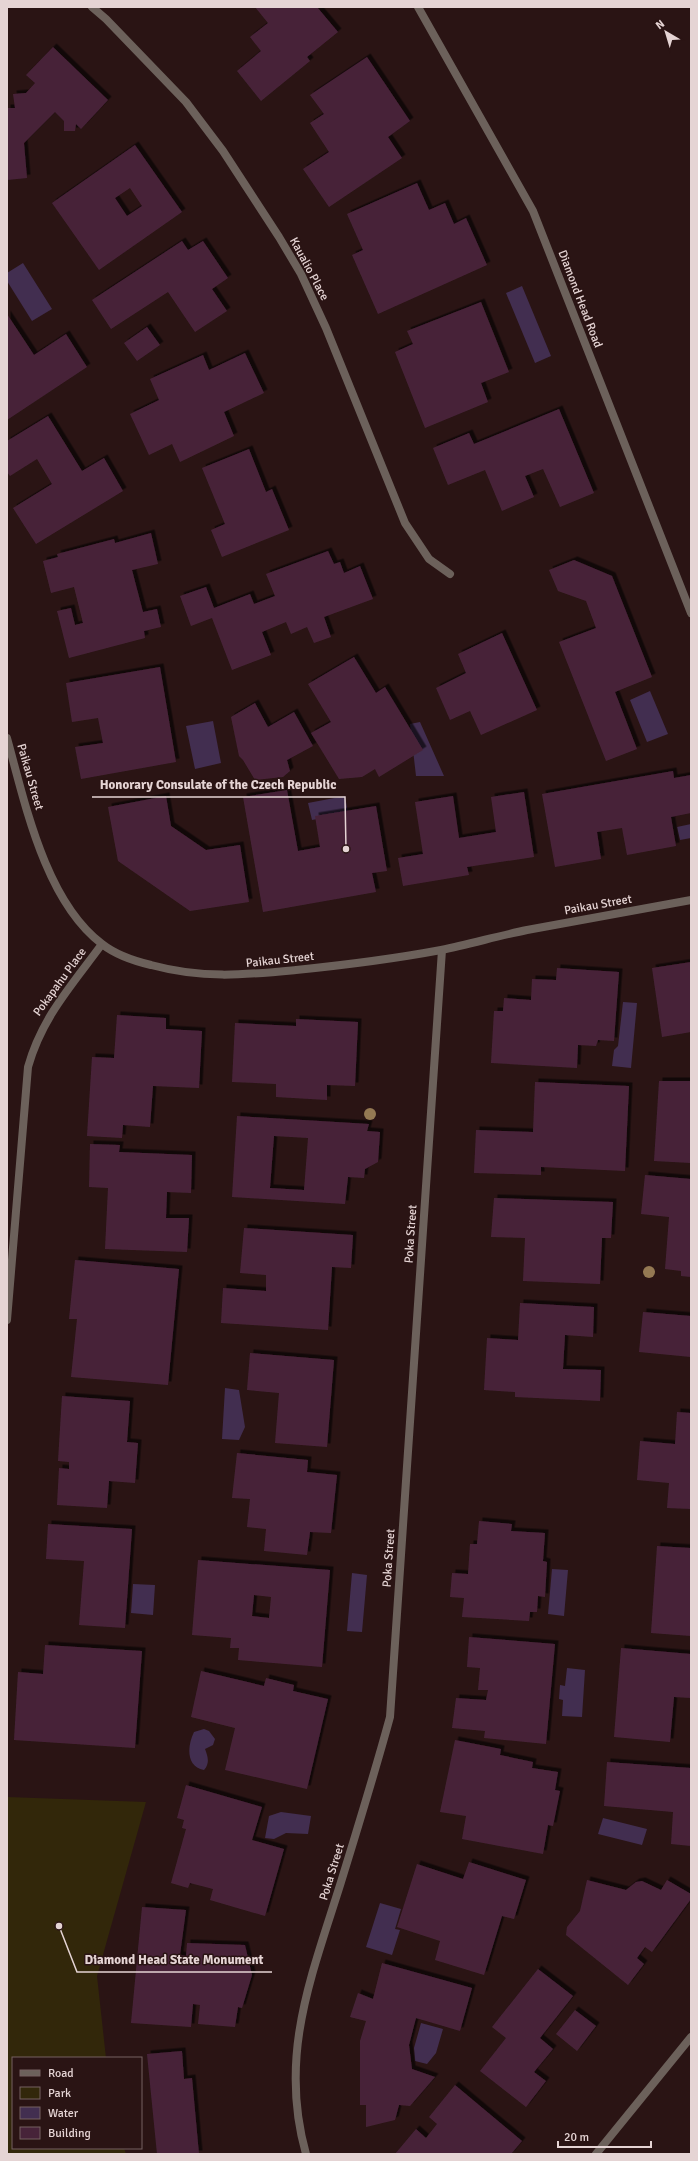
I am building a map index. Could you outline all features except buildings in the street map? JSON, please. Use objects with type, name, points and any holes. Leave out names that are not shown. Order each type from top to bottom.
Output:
[{"type":"street","name":"Kaualio Place","points":[[92,7],[106,19],[186,102],[223,151],[278,237],[301,274],[323,321],[405,523],[429,559],[450,574]]},
{"type":"street","name":"Diamond Head Road","points":[[418,7],[533,212],[691,613]]},
{"type":"street","name":"Paikau Street","points":[[7,738],[34,833],[49,871],[76,915],[102,944],[133,961],[169,970],[200,975],[231,976],[360,963],[442,950],[525,931],[691,900]]},
{"type":"street","name":"Pokapahu Place","points":[[7,1320],[28,1066],[35,1043],[47,1019],[102,944]]},
{"type":"street","name":"Poka Street","points":[[306,2154],[298,2108],[296,2072],[298,2036],[304,2001],[366,1801],[390,1717],[442,950]]},
{"type":"street","points":[[596,2154],[691,2037]]},
{"type":"green space","points":[[7,1797],[146,1802],[97,1976],[106,2057],[12,2057],[12,2149],[124,2149],[126,2154],[7,2154]]},
{"type":"water","points":[[23,263],[52,309],[32,321],[7,281],[7,273]]},
{"type":"water","points":[[522,286],[551,356],[535,363],[506,293]]},
{"type":"water","points":[[650,691],[668,734],[647,742],[630,700]]},
{"type":"water","points":[[213,721],[221,763],[195,769],[186,726]]},
{"type":"water","points":[[420,722],[444,776],[416,776],[410,724]]},
{"type":"water","points":[[345,796],[348,813],[312,820],[308,803]]},
{"type":"water","points":[[691,824],[691,838],[680,840],[677,827]]},
{"type":"water","points":[[623,1002],[637,1003],[631,1068],[612,1066],[614,1050],[618,1046]]},
{"type":"water","points":[[225,1388],[239,1390],[245,1427],[239,1440],[222,1439]]},
{"type":"water","points":[[552,1569],[568,1570],[564,1616],[548,1614]]},
{"type":"water","points":[[352,1573],[367,1575],[362,1632],[347,1631]]},
{"type":"water","points":[[133,1584],[155,1585],[153,1615],[131,1613]]},
{"type":"water","points":[[567,1668],[585,1670],[582,1717],[562,1716],[563,1700],[559,1699],[560,1685],[565,1686]]},
{"type":"water","points":[[204,1729],[209,1731],[215,1739],[213,1745],[205,1749],[208,1760],[204,1770],[194,1765],[191,1760],[189,1749],[194,1732]]},
{"type":"water","points":[[281,1812],[311,1816],[308,1834],[286,1833],[274,1839],[265,1838],[269,1816]]},
{"type":"water","points":[[603,1818],[647,1829],[642,1845],[598,1834]]},
{"type":"water","points":[[380,1903],[401,1909],[395,1929],[400,1930],[392,1955],[366,1947]]},
{"type":"water","points":[[421,2023],[443,2029],[436,2053],[427,2064],[415,2061],[414,2048]]},
{"type":"place","name":"Honorary Consulate of the Czech Republic","points":[[346,849]]},
{"type":"place","name":"Diamond Head State Monument","points":[[59,1926]]}]
